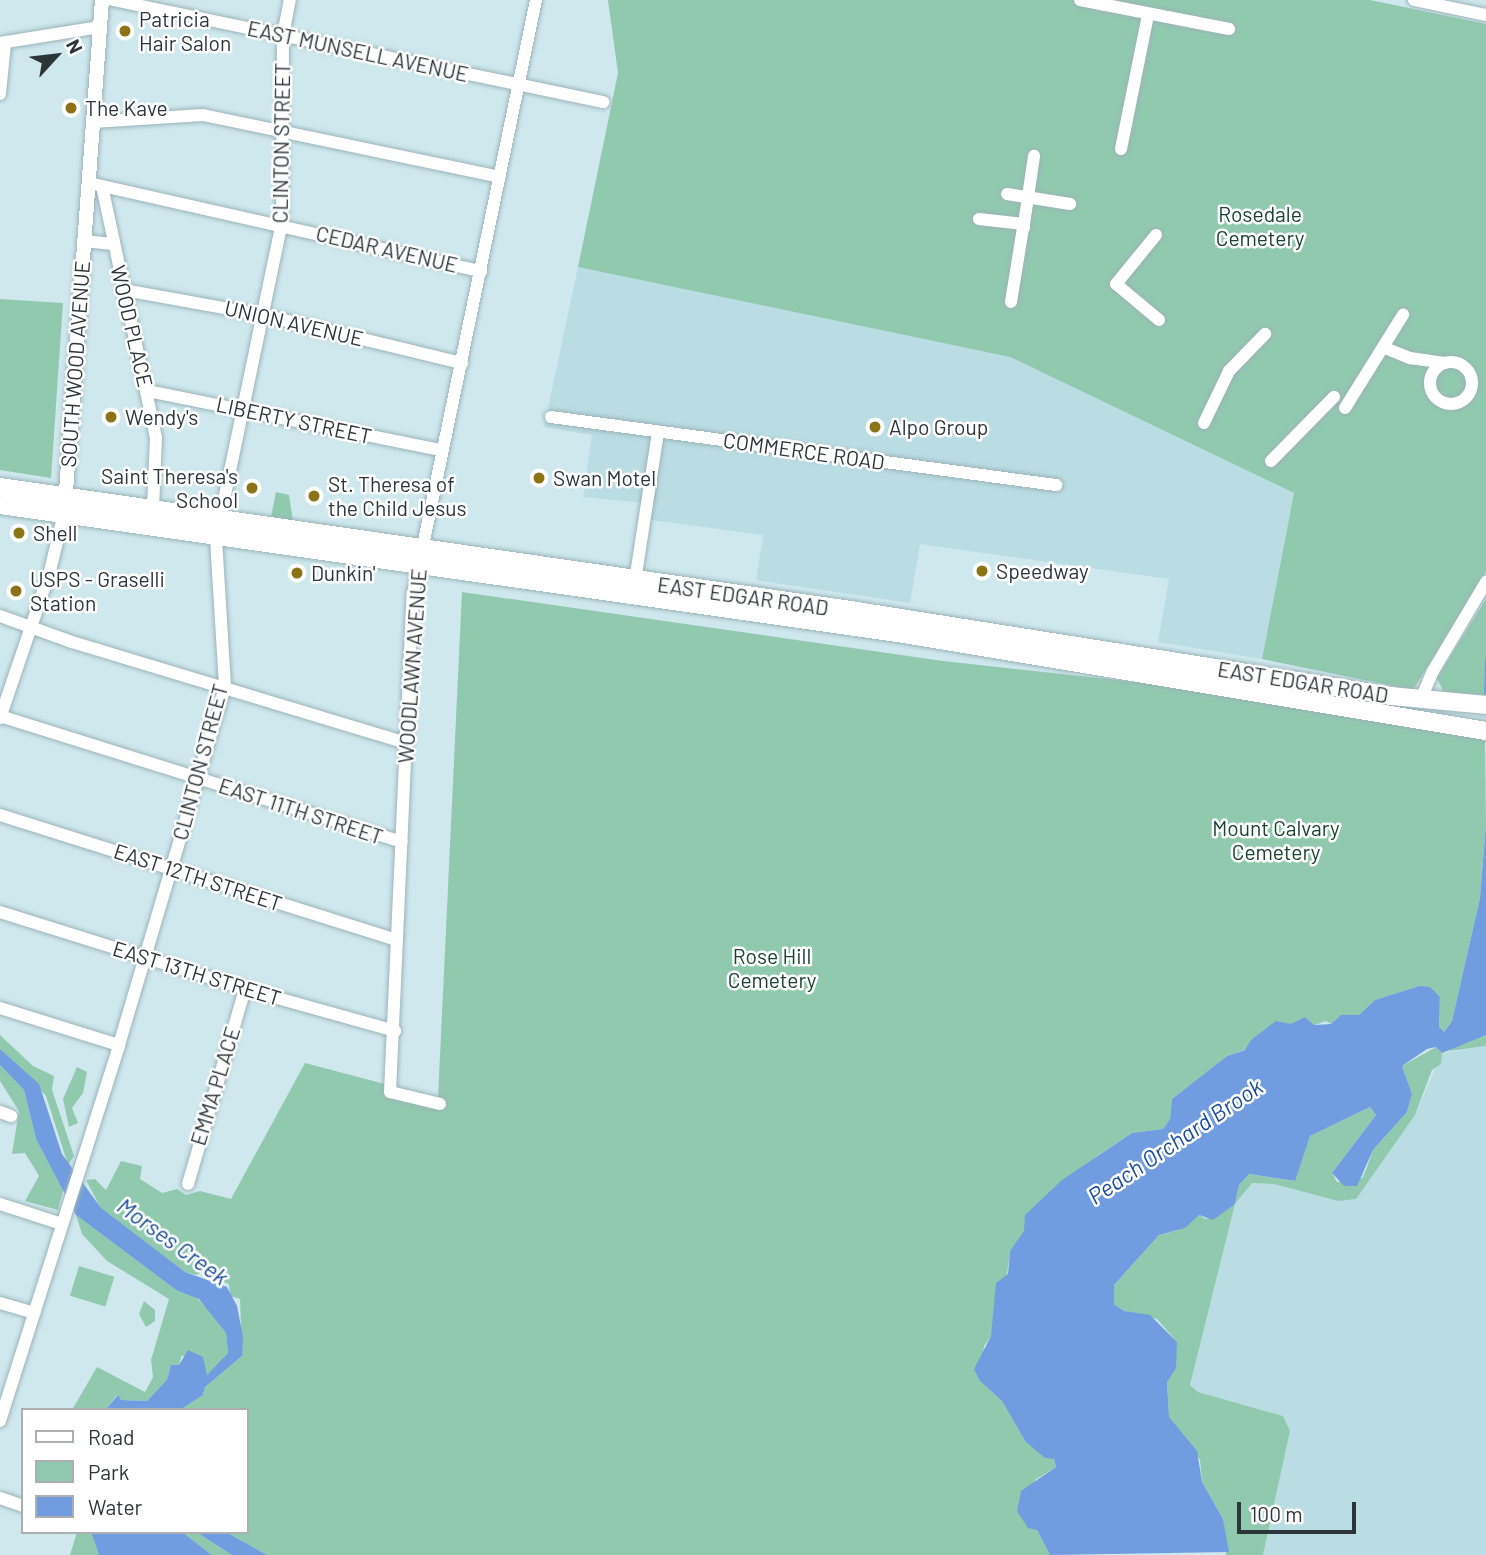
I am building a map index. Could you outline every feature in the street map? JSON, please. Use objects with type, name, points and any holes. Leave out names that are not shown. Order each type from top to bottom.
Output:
[{"type":"highway","name":"EAST EDGAR ROAD","points":[[0,487],[65,505],[904,634],[1486,730]]},
{"type":"highway","name":"EAST EDGAR ROAD","points":[[0,505],[153,509],[272,546],[313,552],[420,558],[635,581],[857,611],[1349,690],[1486,705]]},
{"type":"highway","points":[[1349,690],[1408,707],[1486,719]]},
{"type":"main road","name":"SOUTH WOOD AVENUE","points":[[65,505],[84,241],[95,185],[93,122],[102,0]]},
{"type":"street","name":"EAST MUNSELL AVENUE","points":[[113,0],[604,102]]},
{"type":"street","name":"CLINTON STREET","points":[[0,1421],[3,1401],[35,1313],[119,1045],[224,688],[218,529],[282,223],[283,35],[290,0]]},
{"type":"street","name":"WOODLAWN AVENUE","points":[[440,1104],[390,1092],[395,1031],[413,596],[440,450],[462,363],[536,0]]},
{"type":"street","points":[[1080,0],[1229,29]]},
{"type":"street","points":[[1414,0],[1486,15]]},
{"type":"street","points":[[1121,149],[1148,15]]},
{"type":"street","points":[[0,94],[2,43],[100,27]]},
{"type":"street","points":[[93,122],[182,113],[500,177]]},
{"type":"street","points":[[1011,302],[1034,156]]},
{"type":"street","name":"CEDAR AVENUE","points":[[95,185],[282,223],[481,271]]},
{"type":"street","name":"WOOD PLACE","points":[[95,185],[113,244],[148,391],[157,444],[153,509]]},
{"type":"street","points":[[1007,194],[1070,204]]},
{"type":"street","points":[[979,219],[1023,226]]},
{"type":"street","points":[[1156,236],[1116,284],[1159,320]]},
{"type":"street","points":[[84,241],[113,244]]},
{"type":"street","name":"UNION AVENUE","points":[[124,290],[263,315],[462,363]]},
{"type":"street","points":[[1345,408],[1385,348],[1403,314]]},
{"type":"street","points":[[1204,423],[1229,371],[1265,334]]},
{"type":"street","points":[[1385,348],[1410,358],[1446,363]]},
{"type":"street","name":"LIBERTY STREET","points":[[148,391],[440,450]]},
{"type":"street","points":[[1271,461],[1334,397]]},
{"type":"street","name":"COMMERCE ROAD","points":[[551,417],[1056,485]]},
{"type":"street","points":[[635,581],[658,433]]},
{"type":"street","name":"SOUTH WOOD AVENUE","points":[[0,717],[32,625],[65,505]]},
{"type":"street","points":[[1421,699],[1433,671],[1486,582]]},
{"type":"street","points":[[0,616],[32,625],[72,642],[407,743]]},
{"type":"street","name":"EAST 11TH STREET","points":[[0,717],[401,842]]},
{"type":"street","name":"EAST 12TH STREET","points":[[0,815],[397,940]]},
{"type":"street","name":"EAST 13TH STREET","points":[[0,912],[244,989],[395,1031]]},
{"type":"street","name":"EMMA PLACE","points":[[188,1184],[244,989]]},
{"type":"street","points":[[0,1008],[119,1045]]},
{"type":"street","points":[[0,1204],[62,1224]]},
{"type":"street","points":[[0,1303],[35,1313]]},
{"type":"street","points":[[0,1498],[21,1505]]},
{"type":"shaded area","points":[[578,267],[1010,357],[1294,493],[1262,659],[1158,642],[1169,579],[920,544],[910,603],[756,580],[763,535],[644,519],[646,503],[583,497],[592,435],[544,427]]},
{"type":"shaded area","points":[[1486,1046],[1486,1555],[1263,1555],[1290,1431],[1283,1416],[1198,1392],[1190,1385],[1235,1204],[1252,1183],[1274,1184],[1338,1201],[1415,1115],[1442,1053]]},
{"type":"green space","name":"Rosedale Cemetery","points":[[608,0],[1370,0],[1486,24],[1486,572],[1413,690],[1262,659],[1294,493],[1010,357],[578,267],[618,73]]},
{"type":"green space","points":[[0,299],[63,303],[51,478],[0,470]]},
{"type":"green space","points":[[276,492],[289,495],[293,521],[271,517]]},
{"type":"green space","name":"Rose Hill Cemetery","points":[[462,592],[943,661],[1154,684],[1485,739],[1486,824],[1480,898],[1452,1021],[1443,1033],[1439,1027],[1440,997],[1419,986],[1375,1000],[1359,1015],[1341,1015],[1331,1024],[1326,1021],[1227,1056],[1172,1099],[1170,1119],[1163,1129],[1132,1133],[1096,1157],[1010,1251],[1007,1275],[998,1289],[991,1336],[984,1346],[980,1381],[1002,1401],[1025,1441],[1054,1459],[1056,1467],[1035,1480],[1037,1530],[1050,1555],[267,1555],[230,1534],[248,1534],[248,1408],[183,1408],[203,1395],[205,1387],[242,1356],[240,1299],[230,1296],[229,1284],[212,1277],[211,1268],[196,1275],[185,1272],[101,1209],[86,1180],[95,1179],[106,1190],[121,1161],[142,1166],[140,1179],[162,1193],[177,1189],[186,1195],[200,1191],[231,1199],[305,1063],[438,1098]]},
{"type":"green space","points":[[1486,599],[1486,695],[1444,693],[1437,678]]},
{"type":"green space","points":[[0,1035],[33,1066],[54,1076],[52,1090],[74,1156],[68,1165],[46,1096],[0,1049]]},
{"type":"green space","points":[[1486,1035],[1486,1046],[1449,1051],[1456,1044]]},
{"type":"green space","points":[[1436,1047],[1442,1053],[1441,1064],[1432,1070],[1415,1115],[1356,1199],[1338,1201],[1274,1184],[1252,1183],[1235,1204],[1239,1185],[1249,1174],[1294,1181],[1310,1136],[1370,1107],[1376,1115],[1332,1173],[1337,1182],[1363,1178],[1373,1150],[1407,1112],[1412,1094],[1402,1066]]},
{"type":"green space","points":[[0,1065],[24,1090],[36,1139],[63,1190],[58,1210],[25,1201],[39,1176],[25,1153],[12,1154],[19,1111],[0,1081]]},
{"type":"green space","points":[[77,1067],[87,1072],[83,1093],[72,1108],[78,1123],[69,1127],[63,1099]]},
{"type":"green space","points":[[1235,1204],[1190,1385],[1198,1392],[1283,1416],[1290,1431],[1263,1555],[1226,1555],[1223,1519],[1202,1482],[1200,1460],[1169,1417],[1167,1382],[1177,1342],[1157,1319],[1124,1311],[1114,1304],[1114,1285],[1159,1235],[1179,1230],[1199,1215],[1206,1219]]},
{"type":"green space","points":[[76,1215],[176,1290],[194,1295],[206,1307],[226,1333],[228,1353],[210,1373],[206,1375],[182,1355],[179,1365],[171,1365],[167,1381],[147,1401],[121,1400],[117,1395],[107,1408],[73,1408],[97,1367],[145,1392],[153,1377],[151,1360],[169,1299],[107,1261],[82,1234]]},
{"type":"green space","points":[[79,1266],[114,1277],[105,1306],[70,1296]]},
{"type":"green space","points":[[144,1301],[155,1310],[155,1321],[146,1327],[139,1314]]},
{"type":"green space","points":[[76,1534],[92,1534],[99,1555],[70,1555]]},
{"type":"green space","points":[[185,1534],[199,1534],[232,1555],[212,1555]]},
{"type":"water","name":"Peach Orchard Brook","points":[[1486,824],[1486,1035],[1442,1053],[1436,1047],[1427,1049],[1402,1066],[1412,1094],[1407,1112],[1373,1150],[1357,1186],[1344,1186],[1332,1173],[1376,1115],[1370,1107],[1310,1136],[1295,1181],[1249,1174],[1239,1185],[1235,1204],[1213,1220],[1199,1215],[1185,1228],[1159,1235],[1114,1285],[1114,1304],[1124,1311],[1150,1315],[1177,1342],[1176,1368],[1167,1382],[1169,1417],[1197,1451],[1202,1482],[1223,1519],[1229,1552],[1050,1555],[1037,1530],[1028,1528],[1017,1511],[1021,1491],[1056,1467],[1054,1459],[1045,1458],[1025,1441],[1002,1401],[980,1381],[974,1369],[991,1336],[996,1283],[1008,1274],[1010,1251],[1024,1231],[1025,1215],[1062,1180],[1132,1133],[1163,1129],[1170,1119],[1172,1099],[1227,1056],[1245,1050],[1251,1040],[1276,1021],[1291,1024],[1305,1017],[1314,1025],[1331,1024],[1341,1015],[1359,1015],[1375,1000],[1419,986],[1430,987],[1440,997],[1439,1027],[1444,1032],[1452,1021],[1480,898]]},
{"type":"water","points":[[0,1049],[39,1084],[62,1154],[101,1208],[185,1272],[227,1287],[237,1306],[243,1337],[242,1356],[205,1387],[203,1395],[183,1408],[107,1408],[118,1395],[121,1400],[147,1401],[167,1380],[171,1365],[179,1365],[188,1350],[203,1357],[207,1375],[228,1353],[226,1333],[199,1299],[176,1290],[76,1215],[36,1139],[24,1090],[0,1065]]},
{"type":"water","points":[[92,1534],[185,1534],[212,1555],[99,1555]]},
{"type":"water","points":[[199,1534],[230,1534],[267,1555],[232,1555]]},
{"type":"waterway","points":[[1485,693],[1486,659]]},
{"type":"place","name":"Patricia Hair Salon","points":[[125,31]]},
{"type":"place","name":"The Kave","points":[[71,108]]},
{"type":"place","name":"Wendy's","points":[[111,417]]},
{"type":"place","name":"Alpo Group","points":[[875,427]]},
{"type":"place","name":"Swan Motel","points":[[539,478]]},
{"type":"place","name":"Saint Theresa's School","points":[[252,488]]},
{"type":"place","name":"St. Theresa of the Child Jesus","points":[[314,496]]},
{"type":"place","name":"Shell","points":[[19,533]]},
{"type":"place","name":"Speedway","points":[[982,571]]},
{"type":"place","name":"Dunkin'","points":[[297,573]]},
{"type":"place","name":"USPS - Graselli Station","points":[[16,591]]},
{"type":"park label","name":"Mount Calvary Cemetery","points":[[1276,840]]},
{"type":"water label","name":"Morses Creek","points":[[173,1241]]}]
